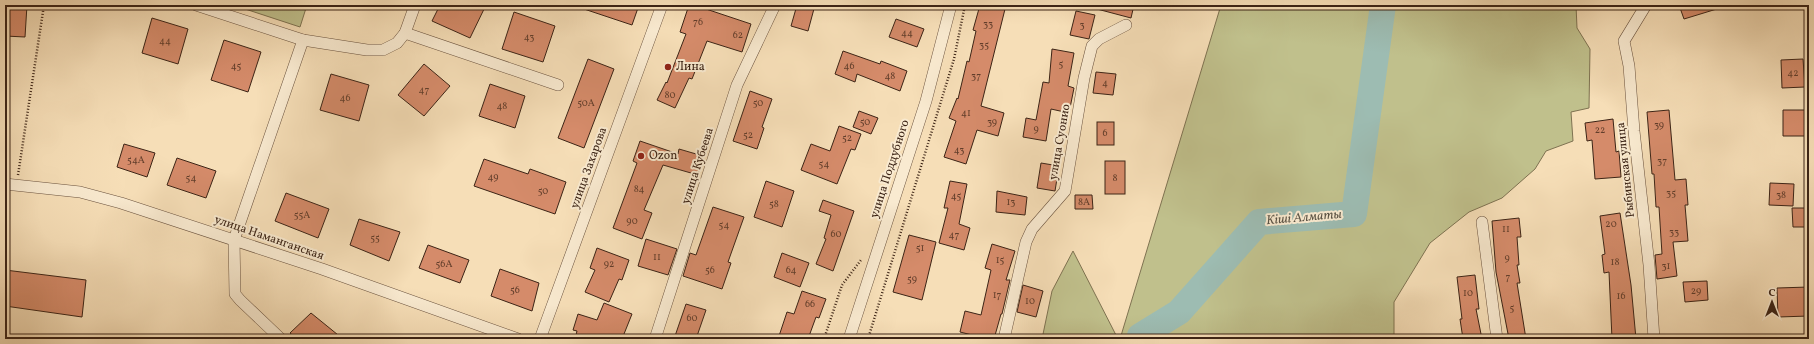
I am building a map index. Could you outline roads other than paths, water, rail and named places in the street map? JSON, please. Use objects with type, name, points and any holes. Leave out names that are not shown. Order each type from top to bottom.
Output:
[{"type":"street","points":[[196,5],[303,40],[368,50],[383,50],[397,43],[405,33],[415,5]]},
{"type":"street","name":"улица Захарова","points":[[540,339],[662,5]]},
{"type":"street","name":"улица Кубеева","points":[[655,339],[737,85],[775,5]]},
{"type":"street","name":"улица Поддубного","points":[[849,339],[926,101],[951,5]]},
{"type":"street","name":"Рыбинская улица","points":[[1646,5],[1624,41],[1629,66],[1634,131],[1649,265],[1654,339]]},
{"type":"street","name":"улица Суонио","points":[[1004,339],[1026,242],[1032,229],[1065,191],[1084,78],[1092,46],[1099,39],[1126,25]]},
{"type":"street","points":[[405,33],[558,85]]},
{"type":"street","points":[[281,339],[235,294],[234,240],[303,40]]},
{"type":"street","name":"улица Наманганская","points":[[5,184],[80,192],[128,206],[234,240],[518,339]]},
{"type":"street","points":[[1482,222],[1497,339]]},
{"type":"waterway","name":"Кіші Алматы","points":[[1140,339],[1140,336],[1179,312],[1259,222],[1354,214],[1383,5]]},
{"type":"place","name":"Лина","points":[[668,67]]},
{"type":"place","name":"Ozon","points":[[641,156]]}]
